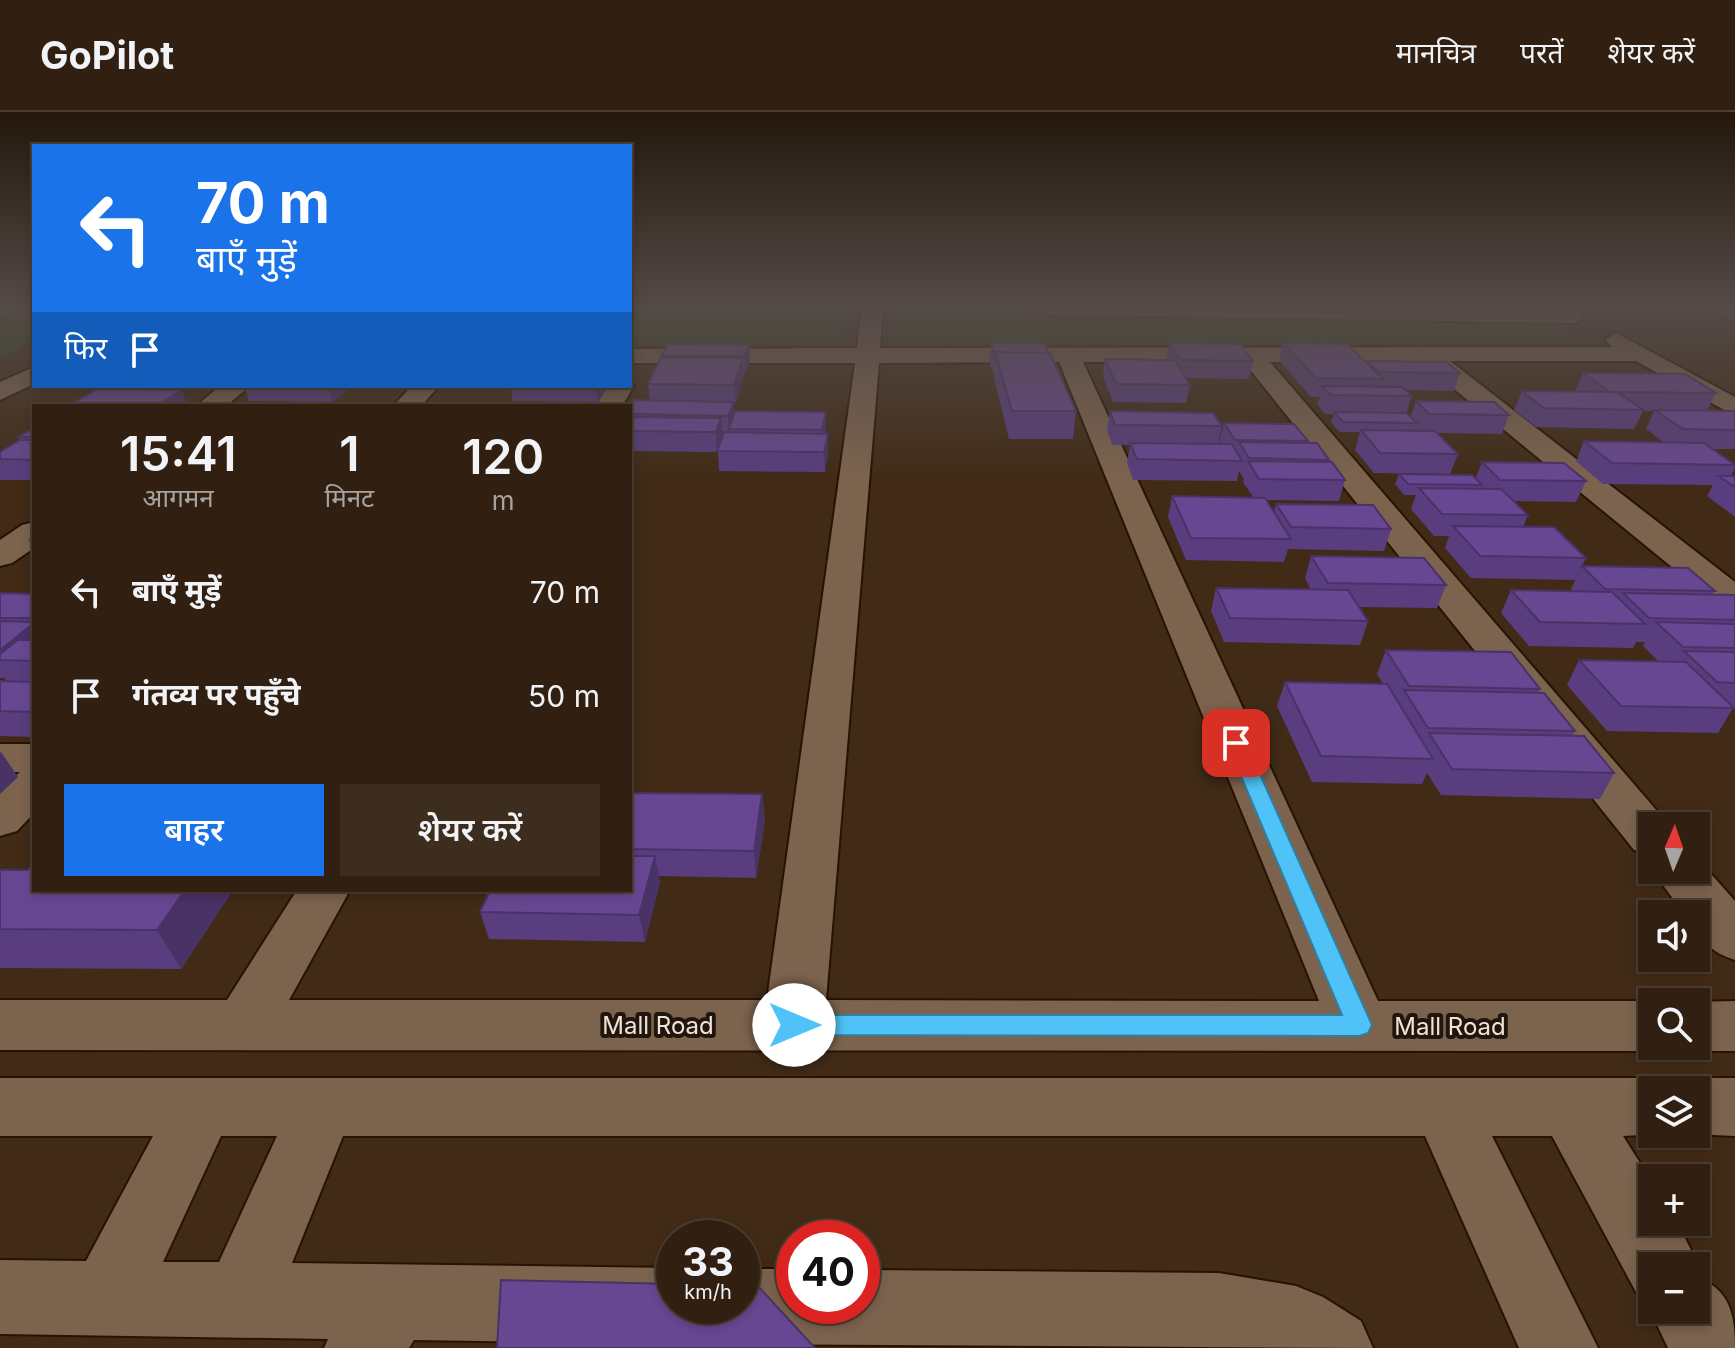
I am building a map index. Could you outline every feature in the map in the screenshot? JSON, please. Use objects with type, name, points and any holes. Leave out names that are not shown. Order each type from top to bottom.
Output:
[{"type":"street","points":[[0,392],[26,365]]},
{"type":"street","points":[[794,1025],[867,365]]},
{"type":"street","points":[[1072,365],[1359,1025]]},
{"type":"street","points":[[1259,365],[1638,821]]},
{"type":"street","points":[[1439,365],[1735,600]]},
{"type":"street","points":[[1662,365],[1730,398]]},
{"type":"street","points":[[1674,365],[1730,398]]},
{"type":"street","points":[[212,404],[234,388]]},
{"type":"street","points":[[408,404],[424,388]]},
{"type":"street","points":[[0,556],[32,533]]},
{"type":"street","points":[[0,758],[32,758]]},
{"type":"street","points":[[0,819],[32,786]]},
{"type":"street","points":[[1690,884],[1735,939]]},
{"type":"street","points":[[243,1026],[323,892]]},
{"type":"street","name":"Mall Road","points":[[0,1025],[1638,1026]]},
{"type":"street","points":[[1710,1026],[1735,1026]]},
{"type":"street","points":[[0,1107],[1638,1107]]},
{"type":"street","points":[[107,1298],[202,1107]]},
{"type":"street","points":[[241,1299],[322,1107]]},
{"type":"street","points":[[1444,1107],[1559,1348]]},
{"type":"street","points":[[1570,1107],[1654,1252]]},
{"type":"street","points":[[1710,1107],[1735,1107]]},
{"type":"street","points":[[0,1297],[241,1299],[379,1325],[656,1307]]},
{"type":"street","points":[[760,1306],[1219,1311],[1296,1324],[1334,1348]]},
{"type":"street","points":[[1696,1324],[1710,1348]]},
{"type":"building","points":[[657,365],[741,365],[734,385],[648,384]]},
{"type":"building","points":[[999,365],[1055,365],[1076,411],[1012,411]]},
{"type":"building","points":[[1107,365],[1178,365],[1190,385],[1116,384]]},
{"type":"building","points":[[1303,365],[1368,365],[1383,379],[1316,378]]},
{"type":"building","points":[[1371,365],[1450,365],[1460,373],[1378,372]]},
{"type":"building","points":[[1583,373],[1685,374],[1716,393],[1610,392]]},
{"type":"building","points":[[1322,386],[1402,387],[1412,396],[1331,395]]},
{"type":"building","points":[[98,389],[181,390],[160,404],[73,403]]},
{"type":"building","points":[[1522,391],[1617,392],[1643,410],[1544,408]]},
{"type":"building","points":[[633,400],[734,402],[728,416],[632,414]]},
{"type":"building","points":[[1416,401],[1494,402],[1509,415],[1429,414]]},
{"type":"building","points":[[1655,410],[1735,411],[1735,430],[1683,429]]},
{"type":"building","points":[[735,411],[826,412],[822,430],[729,429]]},
{"type":"building","points":[[1110,411],[1213,413],[1222,426],[1115,425]]},
{"type":"building","points":[[1334,412],[1407,413],[1417,423],[1343,422]]},
{"type":"building","points":[[721,418],[716,432],[632,431],[632,419]]},
{"type":"building","points":[[1224,423],[1294,424],[1308,441],[1235,440]]},
{"type":"building","points":[[32,429],[32,437],[18,437]]},
{"type":"building","points":[[1361,430],[1435,431],[1458,454],[1380,453]]},
{"type":"building","points":[[724,432],[828,434],[824,452],[717,451]]},
{"type":"building","points":[[20,440],[32,440],[32,460],[0,459],[0,452]]},
{"type":"building","points":[[1584,441],[1704,443],[1735,465],[1612,463]]},
{"type":"building","points":[[1239,442],[1317,443],[1329,460],[1249,458]]},
{"type":"building","points":[[1130,443],[1232,444],[1242,461],[1137,459]]},
{"type":"building","points":[[1248,461],[1332,462],[1345,480],[1259,479]]},
{"type":"building","points":[[1482,462],[1564,463],[1586,481],[1500,480]]},
{"type":"building","points":[[1399,474],[1472,475],[1482,485],[1408,484]]},
{"type":"building","points":[[1718,476],[1735,476],[1735,487]]},
{"type":"building","points":[[1419,488],[1501,489],[1528,515],[1442,514]]},
{"type":"building","points":[[1172,496],[1265,498],[1291,539],[1191,538]]},
{"type":"building","points":[[1276,504],[1373,505],[1391,529],[1291,527]]},
{"type":"building","points":[[1453,526],[1554,527],[1586,558],[1480,556]]},
{"type":"building","points":[[1311,556],[1424,558],[1446,585],[1328,583]]},
{"type":"building","points":[[1582,566],[1688,568],[1715,591],[1605,589]]},
{"type":"building","points":[[1216,588],[1348,590],[1368,621],[1230,618]]},
{"type":"building","points":[[1511,590],[1612,592],[1645,624],[1540,622]]},
{"type":"building","points":[[0,593],[32,594],[32,618],[0,618]]},
{"type":"building","points":[[1623,593],[1735,595],[1735,620],[1649,618]]},
{"type":"building","points":[[0,621],[32,622],[32,625],[0,650]]},
{"type":"building","points":[[1656,622],[1735,624],[1735,648],[1683,647]]},
{"type":"building","points":[[18,640],[32,640],[32,661],[0,660],[0,654]]},
{"type":"building","points":[[1386,650],[1511,652],[1540,689],[1409,686]]},
{"type":"building","points":[[1684,651],[1735,652],[1735,683],[1717,682]]},
{"type":"building","points":[[1579,660],[1686,662],[1734,708],[1621,706]]},
{"type":"building","points":[[0,681],[32,682],[32,712],[0,711]]},
{"type":"building","points":[[1285,682],[1387,684],[1433,759],[1321,756]]},
{"type":"building","points":[[1404,690],[1544,693],[1575,731],[1428,728]]},
{"type":"building","points":[[1429,733],[1584,736],[1614,773],[1452,769]]},
{"type":"building","points":[[632,793],[762,794],[754,851],[632,849]]},
{"type":"building","points":[[632,856],[655,856],[639,915],[480,912],[489,892],[632,892]]},
{"type":"building","points":[[32,865],[32,892],[184,892],[157,930],[0,929],[0,870],[28,870]]},
{"type":"building","points":[[501,1280],[656,1284],[656,1324],[760,1324],[760,1288],[776,1306],[776,1324],[793,1324],[815,1348],[497,1348]]},
{"type":"route","points":[[794,1025],[1359,1025],[1236,743]]}]
